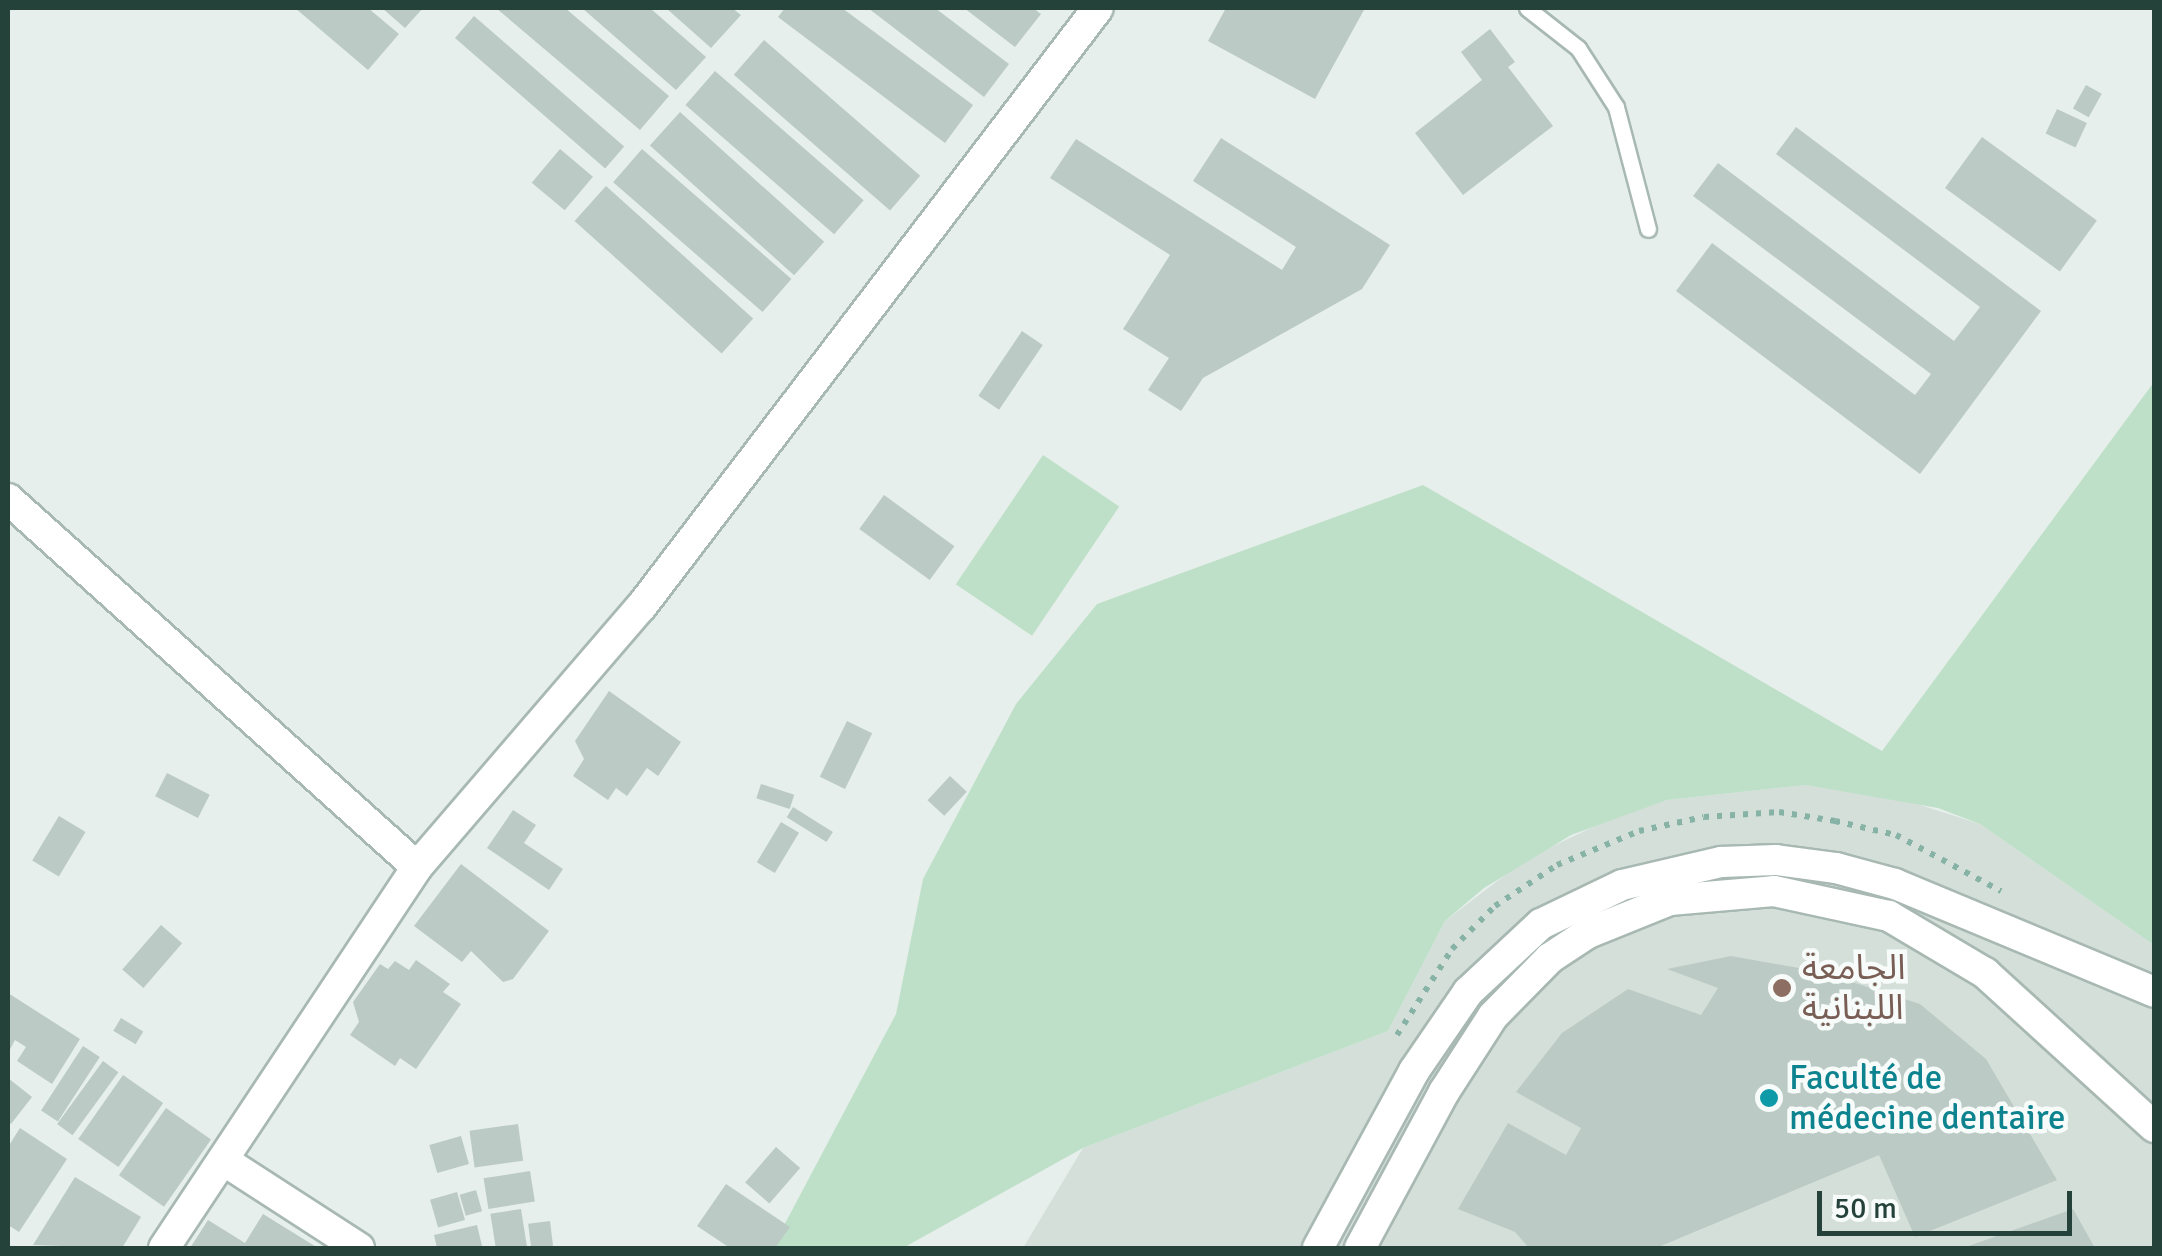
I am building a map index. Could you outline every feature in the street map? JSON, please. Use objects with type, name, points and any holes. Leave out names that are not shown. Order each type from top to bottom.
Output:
[{"type":"street","points":[[164,1248],[417,868],[641,607],[1098,8]]},
{"type":"street","points":[[8,499],[417,868]]},
{"type":"street","points":[[1318,1248],[1414,1071],[1468,992],[1541,924],[1622,885],[1720,862],[1776,860],[1836,868],[1894,884],[2154,992]]},
{"type":"street","points":[[1360,1248],[1444,1092],[1493,1016],[1550,958],[1588,933],[1670,900],[1774,892],[1836,900],[1889,916],[1984,973],[2154,1127]]},
{"type":"street","points":[[223,1160],[360,1248]]},
{"type":"lane","points":[[1527,8],[1578,48],[1616,107],[1648,228]]},
{"type":"path","points":[[1389,1050],[1452,948],[1495,906],[1557,865],[1639,831],[1704,817],[1779,812],[1834,821],[1896,835],[2010,896]]},
{"type":"shaded area","name":"الجامعة اللبنانية","points":[[1806,785],[1895,797],[1980,824],[2154,945],[2154,1248],[1023,1248],[1083,1148],[1388,1031],[1445,921],[1526,859],[1618,815],[1667,800]]},
{"type":"green space","points":[[2154,382],[2154,945],[1980,824],[1938,808],[1806,785],[1667,800],[1571,835],[1484,888],[1445,921],[1388,1031],[1083,1148],[903,1248],[772,1248],[896,1014],[923,879],[1016,704],[1097,604],[1423,485],[1882,751]]},
{"type":"green space","points":[[1043,455],[1119,506],[1032,636],[956,584]]},
{"type":"building","points":[[295,8],[368,8],[399,34],[368,70]]},
{"type":"building","points":[[382,8],[423,8],[405,28]]},
{"type":"building","points":[[496,8],[565,8],[669,96],[640,130]]},
{"type":"building","points":[[582,8],[650,8],[706,57],[676,90]]},
{"type":"building","points":[[666,8],[732,8],[741,15],[711,48]]},
{"type":"building","points":[[785,8],[842,8],[973,105],[945,143],[778,17]]},
{"type":"building","points":[[868,8],[935,8],[1009,64],[984,97]]},
{"type":"building","points":[[964,8],[1033,8],[1041,14],[1015,47]]},
{"type":"building","points":[[1226,8],[1365,8],[1315,99],[1208,41]]},
{"type":"building","points":[[474,16],[624,147],[605,168],[455,38]]},
{"type":"building","points":[[1490,29],[1515,62],[1508,67],[1553,126],[1463,195],[1415,133],[1482,80],[1461,52]]},
{"type":"building","points":[[764,40],[920,176],[890,211],[734,75]]},
{"type":"building","points":[[715,71],[864,200],[834,234],[685,105]]},
{"type":"building","points":[[2086,85],[2102,94],[2089,117],[2073,109]]},
{"type":"building","points":[[2057,109],[2087,123],[2075,147],[2046,133]]},
{"type":"building","points":[[680,112],[824,242],[794,275],[650,145]]},
{"type":"building","points":[[1796,127],[2041,311],[1920,474],[1676,291],[1712,243],[1915,395],[1931,374],[1693,196],[1718,163],[1954,341],[1980,307],[1776,154]]},
{"type":"building","points":[[1982,137],[2097,220],[2060,271],[1945,188]]},
{"type":"building","points":[[1221,138],[1390,245],[1362,289],[1203,378],[1181,411],[1148,390],[1169,358],[1123,329],[1170,255],[1050,178],[1076,139],[1282,270],[1296,247],[1193,181]]},
{"type":"building","points":[[560,149],[593,177],[565,210],[532,183]]},
{"type":"building","points":[[642,149],[791,279],[763,312],[613,182]]},
{"type":"building","points":[[606,186],[753,318],[722,353],[575,221]]},
{"type":"building","points":[[1022,331],[1043,345],[999,410],[978,396]]},
{"type":"building","points":[[884,495],[954,546],[930,580],[859,529]]},
{"type":"building","points":[[609,691],[681,742],[658,776],[647,768],[627,796],[616,788],[608,800],[573,776],[584,759],[575,741]]},
{"type":"building","points":[[847,721],[872,733],[845,789],[820,777]]},
{"type":"building","points":[[167,773],[210,795],[198,818],[155,796]]},
{"type":"building","points":[[950,776],[967,792],[944,816],[927,800]]},
{"type":"building","points":[[761,784],[794,795],[790,809],[756,798]]},
{"type":"building","points":[[793,807],[833,832],[826,842],[787,817]]},
{"type":"building","points":[[513,810],[536,825],[524,843],[563,869],[549,890],[487,848]]},
{"type":"building","points":[[59,816],[86,832],[59,877],[32,861]]},
{"type":"building","points":[[781,822],[799,833],[775,873],[757,862]]},
{"type":"building","points":[[461,864],[549,931],[513,979],[503,982],[471,951],[462,962],[414,926]]},
{"type":"building","points":[[161,925],[182,943],[143,988],[122,970]]},
{"type":"building","name":"Faculté de médecine dentaire","points":[[1731,956],[1821,972],[1920,1004],[1986,1059],[2057,1180],[1915,1237],[1879,1155],[1656,1248],[1529,1248],[1515,1232],[1458,1209],[1508,1123],[1566,1155],[1581,1128],[1516,1092],[1562,1033],[1628,989],[1701,1015],[1718,988],[1667,969]]},
{"type":"building","points":[[416,960],[450,984],[443,992],[461,1004],[416,1069],[400,1058],[395,1066],[350,1035],[359,1022],[353,1002],[380,964],[388,969],[395,961],[409,970]]},
{"type":"building","points":[[8,993],[80,1039],[52,1084],[17,1061],[26,1047],[15,1040],[8,1053]]},
{"type":"building","points":[[121,1018],[143,1031],[136,1044],[113,1031]]},
{"type":"building","points":[[83,1046],[100,1057],[58,1121],[41,1111]]},
{"type":"building","points":[[103,1061],[118,1072],[73,1135],[57,1124]]},
{"type":"building","points":[[123,1075],[163,1103],[118,1167],[78,1139]]},
{"type":"building","points":[[8,1078],[32,1097],[11,1124],[8,1121]]},
{"type":"building","points":[[166,1108],[211,1140],[164,1207],[119,1175]]},
{"type":"building","points":[[518,1124],[523,1161],[475,1167],[469,1131]]},
{"type":"building","points":[[20,1128],[67,1159],[19,1232],[8,1225],[8,1147]]},
{"type":"building","points":[[461,1136],[469,1164],[437,1173],[429,1145]]},
{"type":"building","points":[[776,1147],[800,1168],[769,1203],[745,1182]]},
{"type":"building","points":[[530,1171],[535,1202],[488,1209],[484,1178]]},
{"type":"building","points":[[75,1177],[141,1217],[122,1248],[33,1245]]},
{"type":"building","points":[[726,1184],[790,1227],[775,1248],[730,1248],[697,1226]]},
{"type":"building","points":[[476,1190],[482,1211],[466,1216],[460,1195]]},
{"type":"building","points":[[457,1192],[465,1220],[438,1228],[430,1200]]},
{"type":"building","points":[[521,1209],[527,1248],[496,1248],[490,1214]]},
{"type":"building","points":[[2073,1209],[2095,1248],[1963,1248]]},
{"type":"building","points":[[263,1214],[318,1248],[190,1248],[208,1220],[245,1243]]},
{"type":"building","points":[[550,1221],[553,1246],[531,1248],[528,1224]]},
{"type":"building","points":[[477,1225],[482,1246],[437,1248],[434,1235]]},
{"type":"place","name":"الجامعة اللبنانية","points":[[1782,988]]},
{"type":"place","name":"Faculté de médecine dentaire","points":[[1769,1098]]}]
